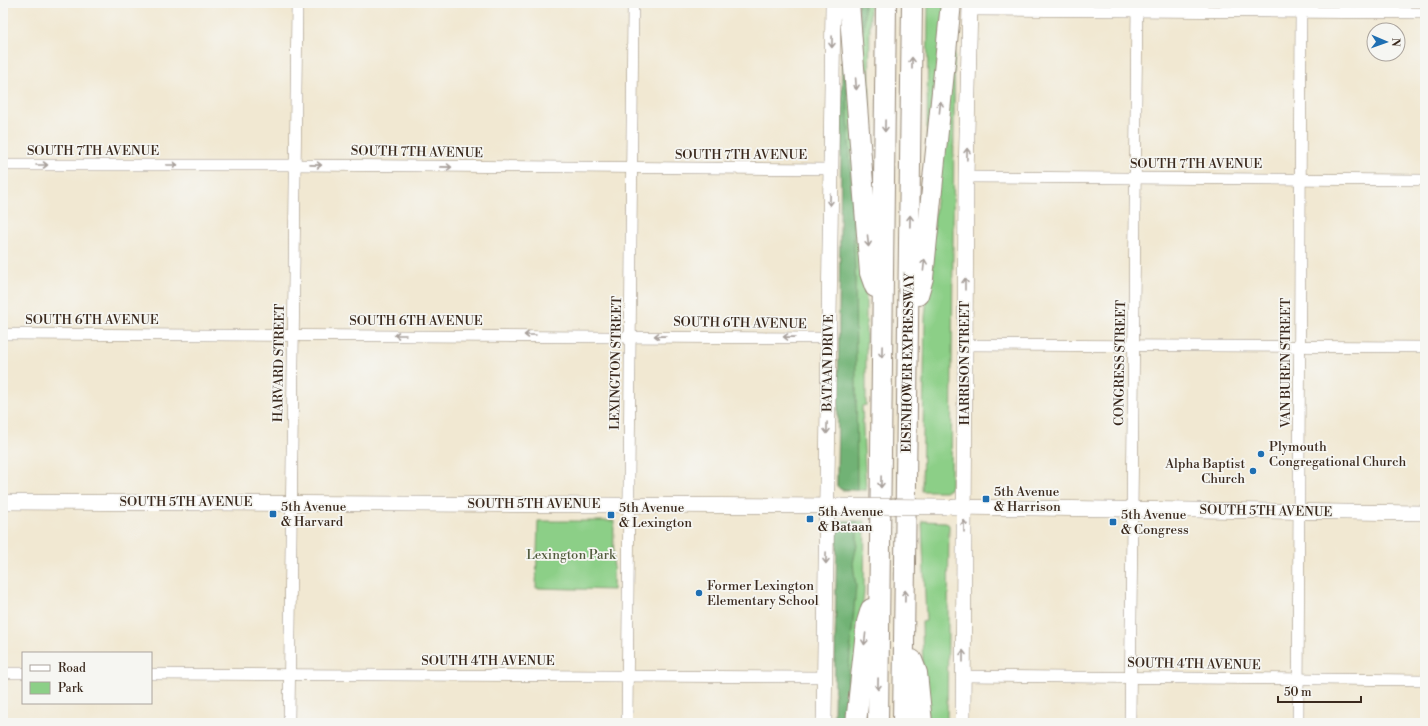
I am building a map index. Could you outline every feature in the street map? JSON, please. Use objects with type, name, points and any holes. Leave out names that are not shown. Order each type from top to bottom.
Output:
[{"type":"highway","points":[[849,3],[870,273],[883,313]]},
{"type":"highway","name":"EISENHOWER EXPRESSWAY","points":[[878,723],[886,3]]},
{"type":"highway","name":"EISENHOWER EXPRESSWAY","points":[[904,723],[912,3]]},
{"type":"highway","points":[[909,330],[923,278],[950,3]]},
{"type":"highway","points":[[856,723],[867,622],[880,589]]},
{"type":"highway","points":[[904,635],[916,673],[922,723]]},
{"type":"street","name":"HARVARD STREET","points":[[289,723],[297,3]]},
{"type":"street","name":"LEXINGTON STREET","points":[[627,723],[633,3]]},
{"type":"street","name":"BATAAN DRIVE","points":[[824,723],[833,3]]},
{"type":"street","points":[[970,7],[1301,8],[1425,13]]},
{"type":"street","name":"HARRISON STREET","points":[[963,723],[966,177],[970,7]]},
{"type":"street","name":"CONGRESS STREET","points":[[1130,723],[1137,7]]},
{"type":"street","name":"VAN BUREN STREET","points":[[1298,723],[1301,8]]},
{"type":"street","name":"SOUTH 7TH AVENUE","points":[[3,165],[296,165],[830,169]]},
{"type":"street","name":"SOUTH 7TH AVENUE","points":[[966,177],[1425,180]]},
{"type":"street","name":"SOUTH 6TH AVENUE","points":[[3,334],[294,334],[828,338]]},
{"type":"street","points":[[965,345],[1425,347]]},
{"type":"street","name":"SOUTH 5TH AVENUE","points":[[3,502],[628,504],[1425,513]]},
{"type":"street","points":[[3,673],[22,673]]},
{"type":"street","name":"SOUTH 4TH AVENUE","points":[[152,674],[825,677]]},
{"type":"street","name":"SOUTH 4TH AVENUE","points":[[963,676],[1425,680]]},
{"type":"green space","points":[[839,3],[845,3],[866,294],[866,405],[862,406],[866,490],[842,490],[837,486],[843,11],[839,11]]},
{"type":"green space","points":[[858,3],[870,3],[869,160]]},
{"type":"green space","points":[[858,3],[864,3],[864,29],[860,35]]},
{"type":"green space","points":[[928,3],[945,3],[927,144]]},
{"type":"green space","points":[[955,3],[951,485],[950,489],[946,491],[922,491],[925,317]]},
{"type":"green space","points":[[842,64],[846,69],[855,269],[857,490],[840,489],[837,486]]},
{"type":"green space","name":"Lexington Park","points":[[538,521],[614,521],[613,590],[536,588]]},
{"type":"green space","points":[[838,521],[865,521],[864,592],[850,723],[834,723]]},
{"type":"green space","points":[[838,521],[857,521],[857,545],[853,563],[856,586],[844,723],[834,723]]},
{"type":"green space","points":[[922,521],[946,522],[949,525],[947,723],[928,723],[923,677],[922,622],[926,621]]},
{"type":"place","name":"Plymouth Congregational Church","points":[[1261,454]]},
{"type":"place","name":"Alpha Baptist Church","points":[[1253,471]]},
{"type":"place","name":"5th Avenue & Harrison","points":[[986,499]]},
{"type":"place","name":"5th Avenue & Harvard","points":[[273,514]]},
{"type":"place","name":"5th Avenue & Lexington","points":[[611,515]]},
{"type":"place","name":"5th Avenue & Bataan","points":[[810,519]]},
{"type":"place","name":"5th Avenue & Congress","points":[[1113,522]]},
{"type":"place","name":"Former Lexington Elementary School","points":[[699,593]]}]
